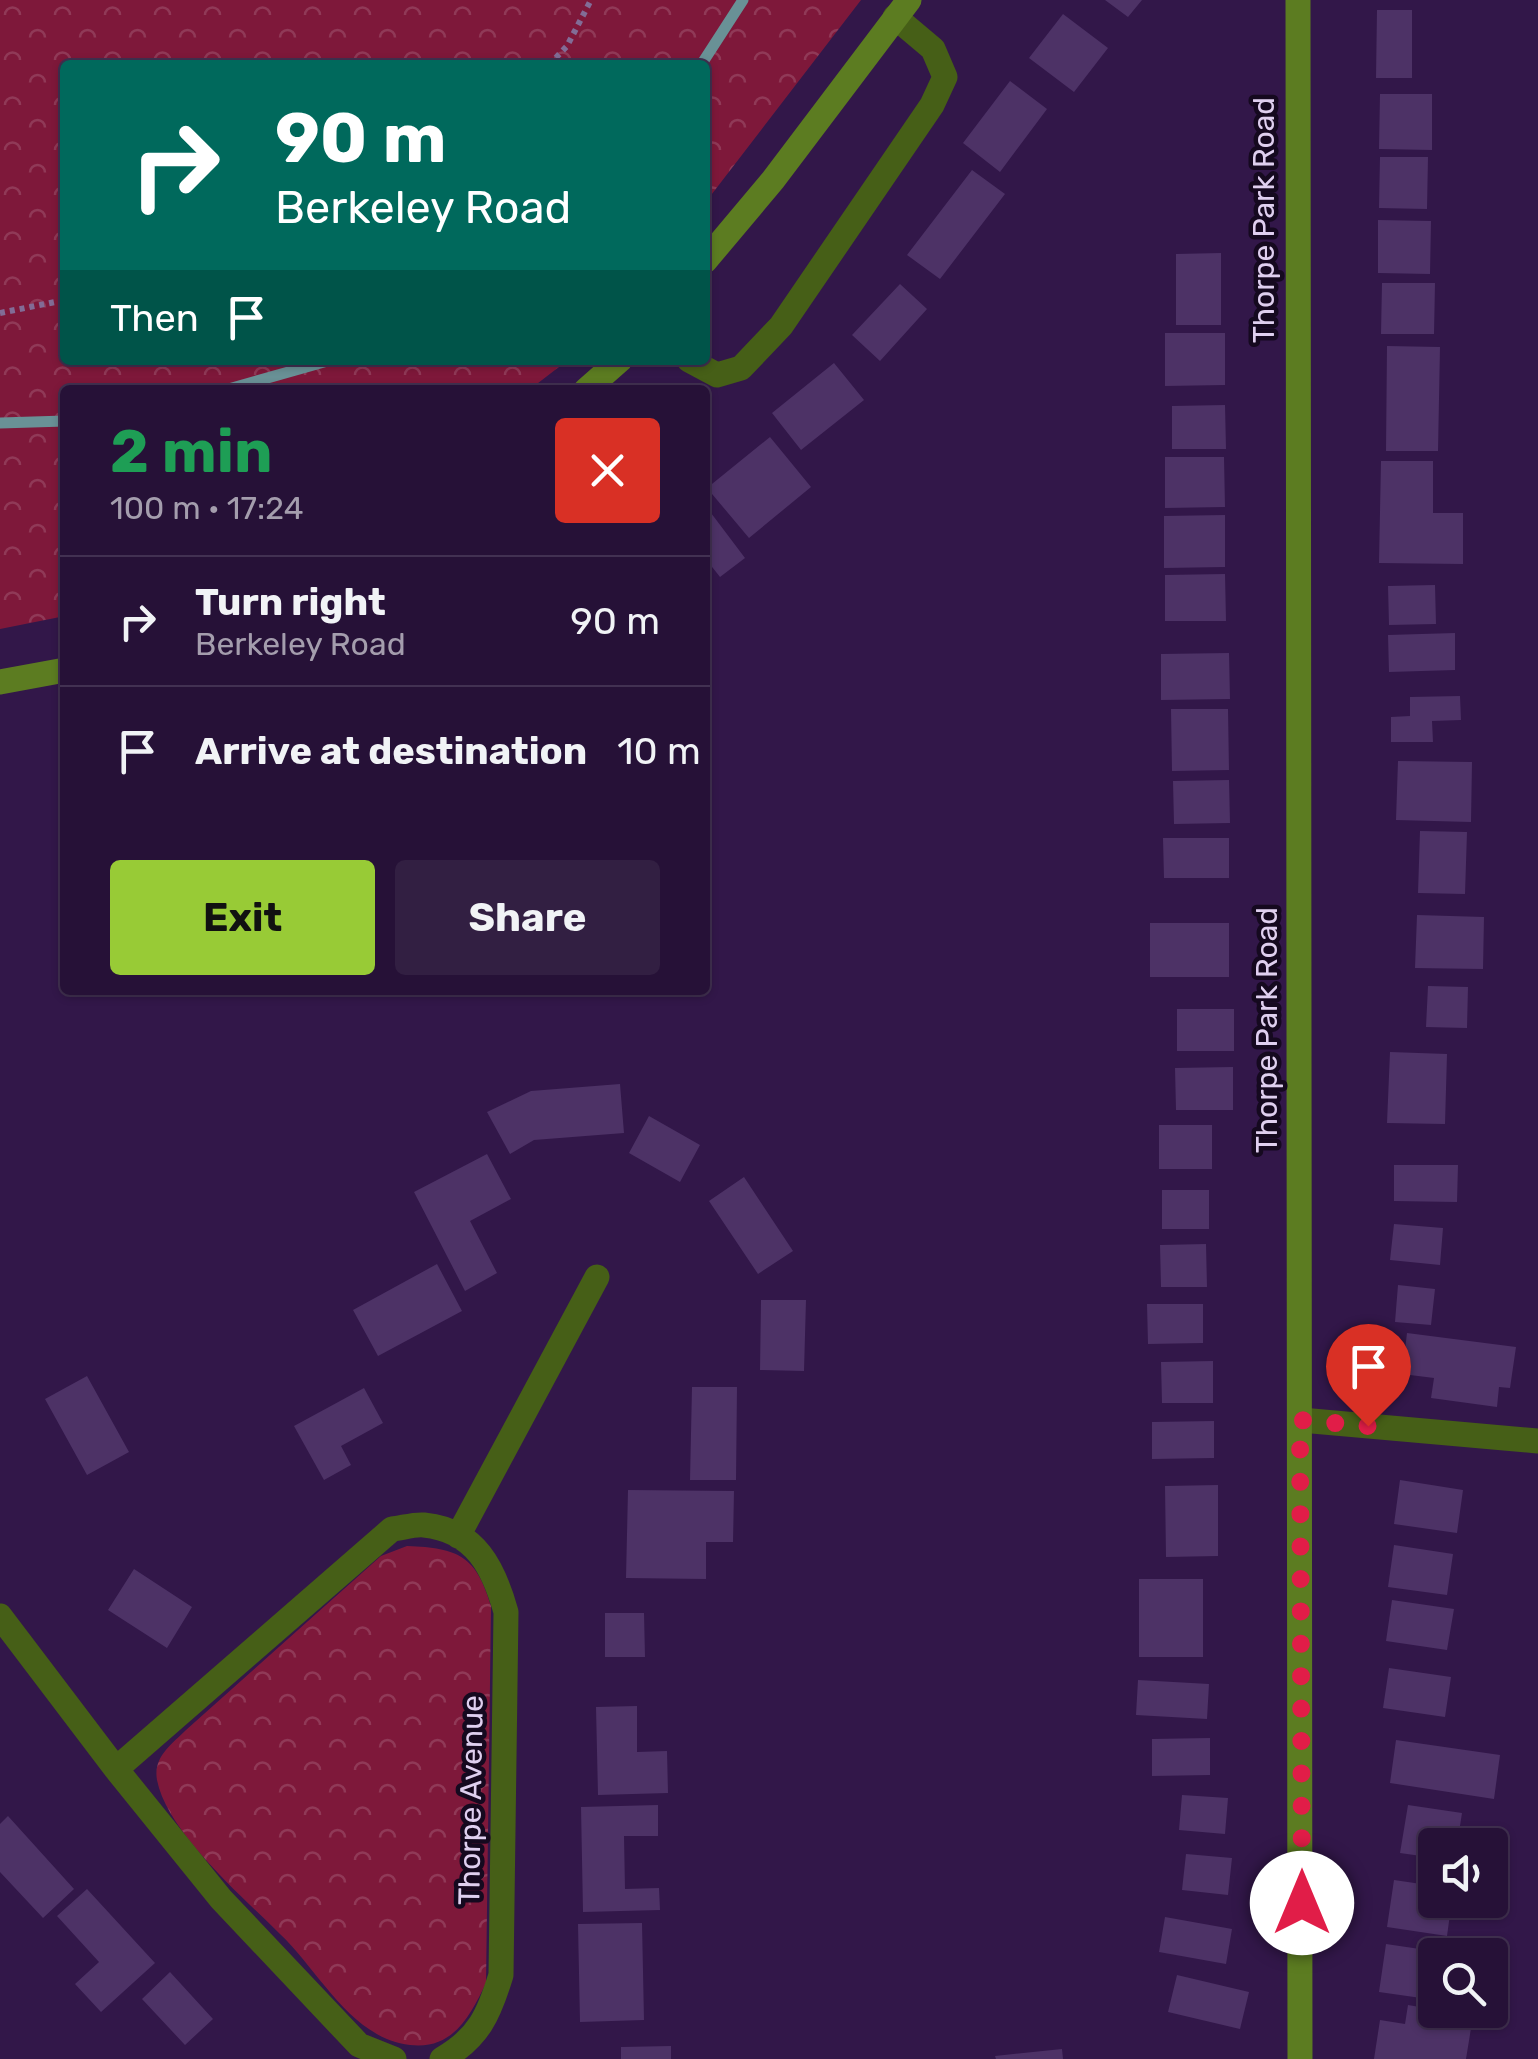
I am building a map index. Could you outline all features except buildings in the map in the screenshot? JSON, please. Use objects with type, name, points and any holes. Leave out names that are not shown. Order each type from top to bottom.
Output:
[{"type":"street","name":"Thorpe Park Road","points":[[1298,0],[1300,2059]]},
{"type":"street","points":[[698,365],[717,375],[742,368],[780,326],[932,105],[944,77],[933,49],[902,9],[773,180],[710,256]]},
{"type":"street","points":[[592,385],[614,365]]},
{"type":"street","points":[[0,682],[60,671]]},
{"type":"street","points":[[116,1768],[392,1529],[424,1525],[458,1536],[597,1278]]},
{"type":"street","points":[[1300,1420],[1538,1441]]},
{"type":"street","name":"Thorpe Avenue","points":[[442,2059],[467,2045],[493,2002],[501,1975],[506,1612],[495,1574],[476,1548],[458,1536]]},
{"type":"street","points":[[0,1616],[221,1899],[359,2045],[394,2059]]},
{"type":"path","points":[[554,60],[567,46],[591,0]]},
{"type":"path","points":[[0,313],[60,301]]},
{"type":"green space","points":[[0,0],[861,0],[710,196],[710,60],[60,60],[60,365],[562,365],[536,385],[60,385],[60,617],[0,629]]},
{"type":"green space","points":[[407,1546],[440,1549],[463,1558],[479,1576],[491,1606],[486,1983],[458,2028],[438,2042],[425,2045],[389,2040],[353,2017],[295,1949],[191,1842],[164,1800],[156,1772],[164,1752],[186,1730],[381,1556]]},
{"type":"waterway","points":[[704,60],[743,0]]},
{"type":"waterway","points":[[243,385],[313,365]]},
{"type":"waterway","points":[[0,423],[60,421]]},
{"type":"route","points":[[1302,1903],[1300,1420],[1368,1426]]}]
